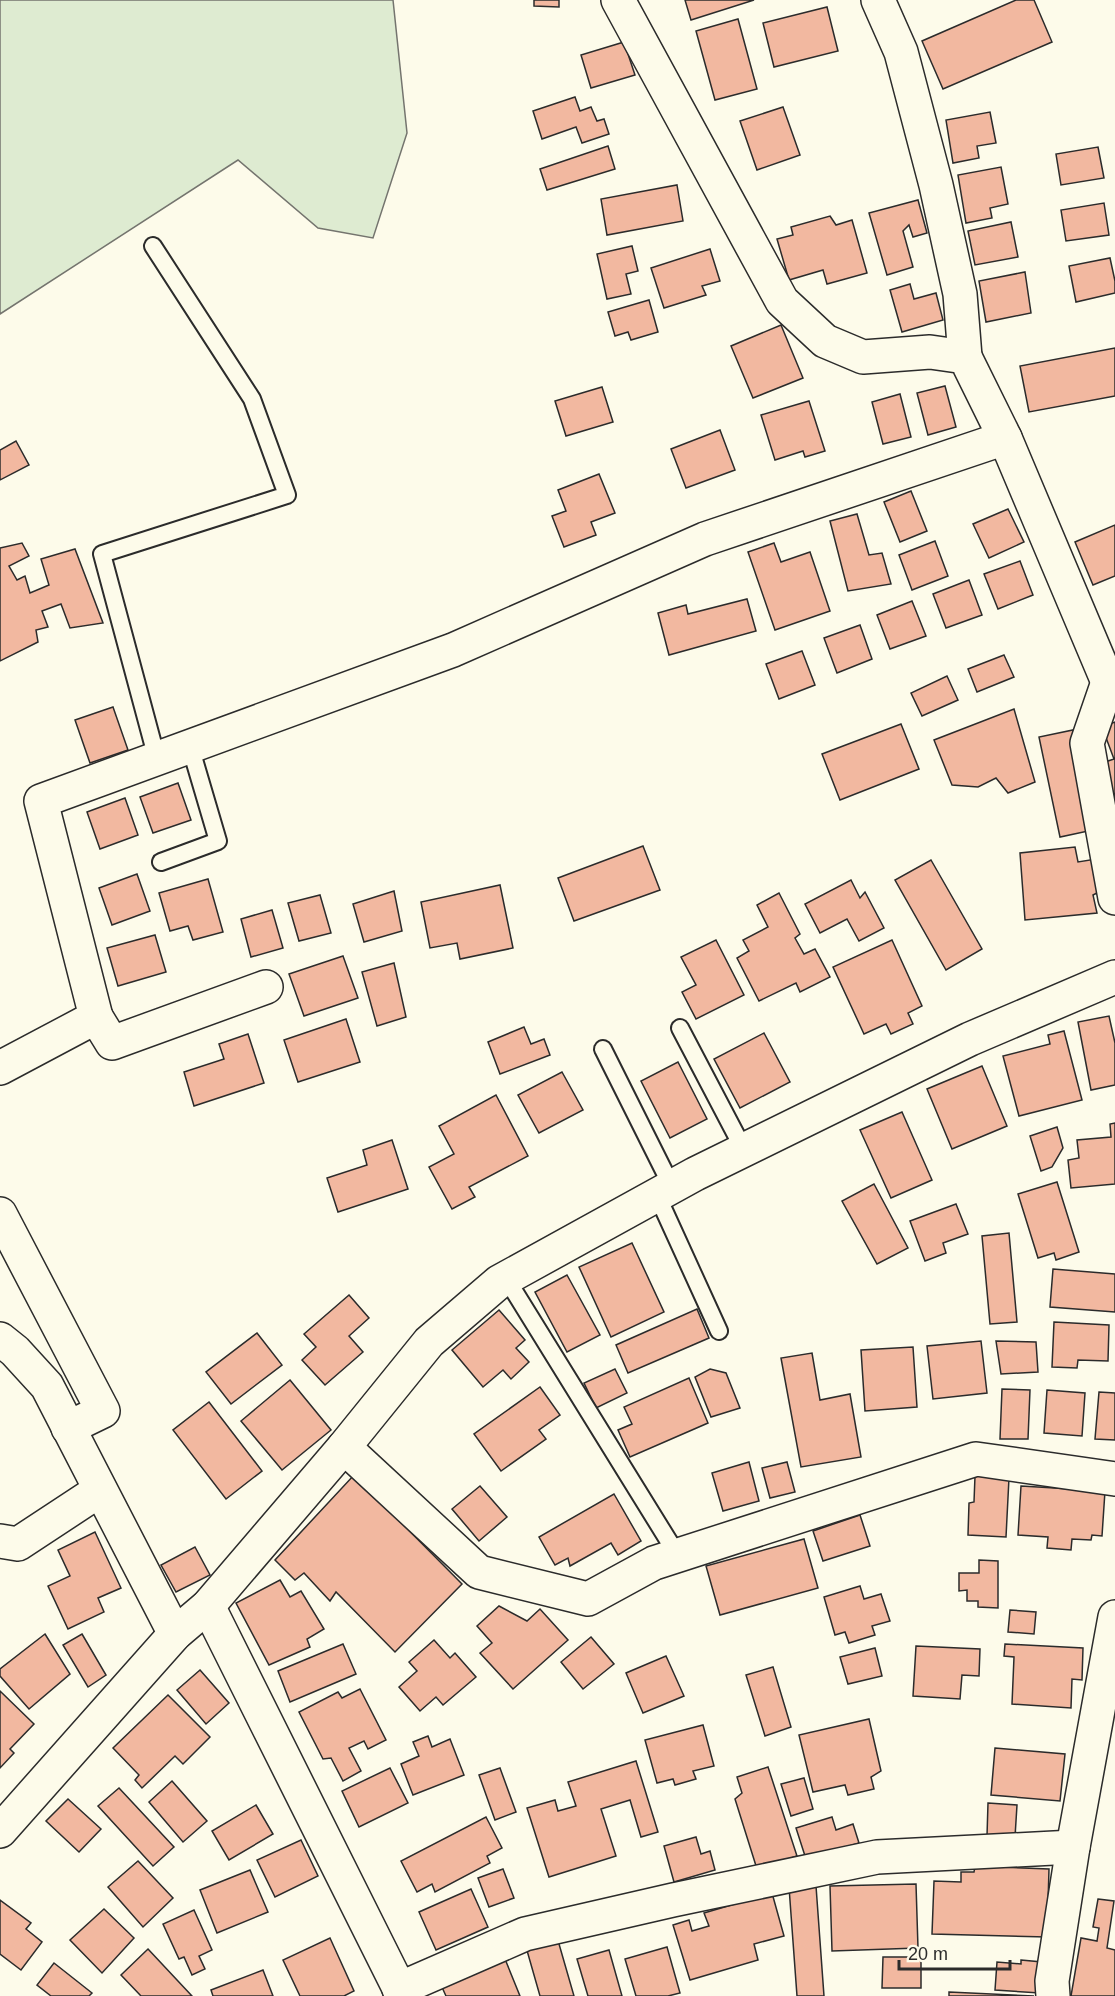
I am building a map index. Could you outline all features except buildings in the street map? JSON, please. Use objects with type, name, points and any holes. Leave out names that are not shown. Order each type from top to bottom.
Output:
[{"type":"street","points":[[618,0],[782,301],[825,341],[863,357],[930,352],[965,357]]},
{"type":"street","points":[[878,0],[901,52],[936,185],[960,294],[965,357],[1005,438],[1111,678],[1087,743],[1115,898]]},
{"type":"street","points":[[266,987],[112,1043],[96,1017],[41,801],[453,650],[705,539],[1005,438]]},
{"type":"street","points":[[0,1831],[175,1634],[208,1606],[344,1447],[429,1342],[499,1281],[744,1150],[970,1039],[1115,977]]},
{"type":"street","points":[[0,1068],[96,1017]]},
{"type":"street","points":[[0,1214],[103,1411],[68,1428]]},
{"type":"street","points":[[0,1339],[15,1351],[47,1386],[175,1634]]},
{"type":"street","points":[[344,1447],[479,1572],[588,1599],[654,1563],[976,1459],[1115,1479]]},
{"type":"street","points":[[0,1541],[18,1544],[100,1490]]},
{"type":"street","points":[[208,1606],[401,1993],[525,1934],[673,1900],[877,1857],[1073,1847]]},
{"type":"street","points":[[1053,1996],[1052,1981],[1073,1847],[1115,1617]]},
{"type":"lane","points":[[153,246],[252,399],[287,495],[102,554],[157,759]]},
{"type":"lane","points":[[160,862],[218,841],[190,746]]},
{"type":"lane","points":[[680,1028],[744,1150]]},
{"type":"lane","points":[[603,1049],[664,1191],[719,1331]]},
{"type":"lane","points":[[506,1278],[678,1556]]},
{"type":"green space","points":[[0,0],[393,0],[407,133],[373,238],[318,228],[238,160],[0,314]]}]
